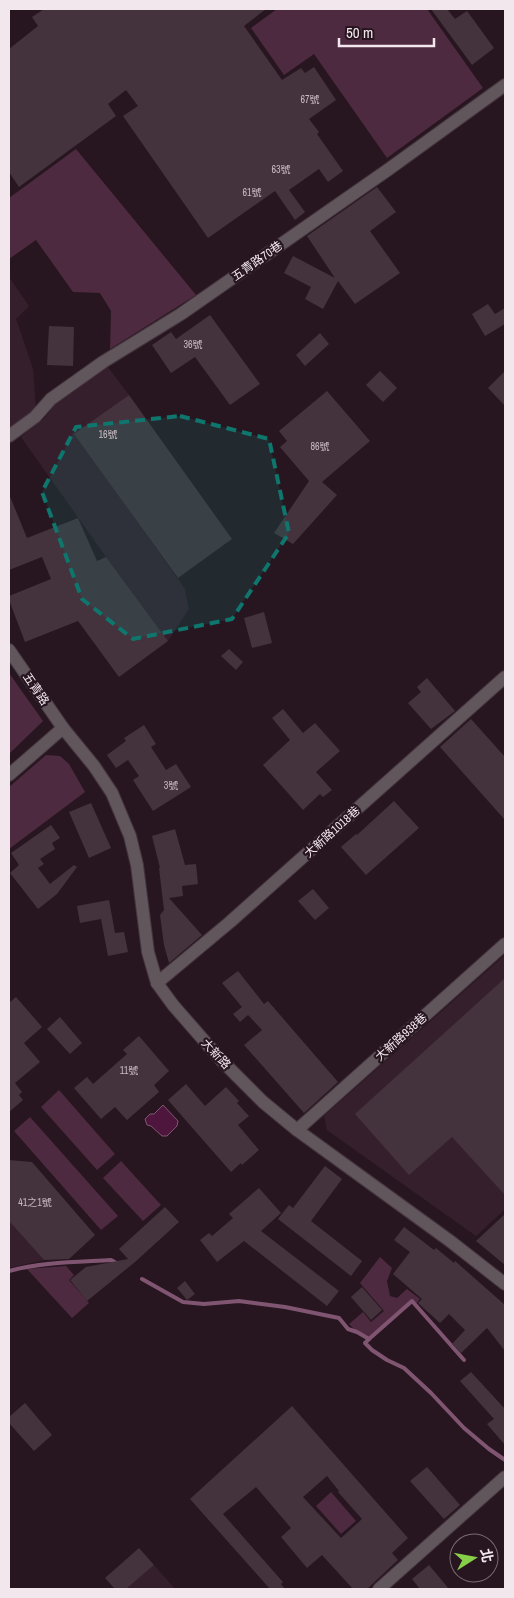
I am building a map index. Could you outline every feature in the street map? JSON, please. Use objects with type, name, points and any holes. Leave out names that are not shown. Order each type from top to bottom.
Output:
[{"type":"street","name":"五青路70巷","points":[[9,436],[35,417],[51,399],[73,383],[103,362],[182,314],[505,85]]},
{"type":"street","name":"五青路","points":[[9,650],[63,728]]},
{"type":"street","name":"大新路1018巷","points":[[157,983],[230,922],[505,678]]},
{"type":"street","points":[[9,775],[63,728]]},
{"type":"street","name":"大新路","points":[[63,728],[94,766],[112,793],[130,836],[137,865],[148,952],[157,983],[173,1005],[221,1060],[263,1102],[297,1130],[450,1241],[505,1284]]},
{"type":"street","name":"大新路938巷","points":[[297,1130],[505,944]]},
{"type":"street","points":[[379,1589],[505,1478]]},
{"type":"highlighted area","points":[[180,416],[269,439],[289,533],[232,619],[133,639],[82,599],[42,492],[76,427]]},
{"type":"shaded area","points":[[277,9],[427,9],[483,88],[387,158],[314,54],[284,75],[251,28]]},
{"type":"shaded area","points":[[76,149],[196,295],[110,349],[111,311],[100,293],[73,292],[36,240],[9,259],[9,198]]},
{"type":"shaded area","points":[[9,277],[29,306],[16,319],[33,369],[36,410],[9,430]]},
{"type":"shaded area","points":[[107,366],[129,395],[75,434],[185,589],[189,609],[168,641],[21,437],[45,418],[57,402]]},
{"type":"shaded area","points":[[9,673],[43,721],[9,754]]},
{"type":"shaded area","points":[[46,755],[60,756],[69,764],[85,792],[9,849],[9,787]]},
{"type":"shaded area","points":[[505,955],[505,1209],[476,1236],[327,1130],[324,1116]]},
{"type":"shaded area","points":[[59,1090],[115,1154],[97,1170],[41,1107]]},
{"type":"shaded area","points":[[163,1105],[178,1121],[177,1126],[167,1136],[162,1136],[151,1126],[147,1125],[145,1119],[150,1114],[154,1114]]},
{"type":"shaded area","points":[[30,1117],[118,1216],[101,1230],[14,1131]]},
{"type":"shaded area","points":[[121,1161],[161,1205],[143,1221],[103,1178]]},
{"type":"shaded area","points":[[9,1221],[44,1260],[9,1268]]},
{"type":"shaded area","points":[[380,1257],[392,1268],[387,1281],[390,1296],[397,1298],[407,1289],[420,1299],[416,1304],[411,1300],[369,1337],[355,1330],[349,1324],[363,1312],[371,1322],[384,1311],[360,1283]]},
{"type":"shaded area","points":[[66,1266],[74,1275],[69,1280],[89,1303],[72,1318],[27,1269]]},
{"type":"shaded area","points":[[331,1492],[356,1521],[341,1534],[316,1506]]},
{"type":"shaded area","points":[[154,1565],[175,1589],[126,1589]]},
{"type":"building","points":[[44,9],[266,9],[244,26],[282,80],[301,68],[305,73],[314,67],[336,100],[309,119],[319,132],[317,134],[343,171],[328,182],[319,169],[289,190],[305,212],[295,220],[275,191],[208,238],[123,116],[138,106],[126,90],[108,104],[116,116],[19,187],[9,172],[9,49],[38,26],[32,17]]},
{"type":"building","points":[[431,9],[447,9],[455,19],[467,11],[494,48],[472,65]]},
{"type":"building","points":[[377,187],[396,212],[370,231],[400,273],[355,304],[338,281],[323,309],[305,299],[311,287],[284,273],[293,256],[335,278],[307,236]]},
{"type":"building","points":[[488,304],[495,314],[505,308],[505,324],[485,336],[472,314]]},
{"type":"building","points":[[210,315],[260,384],[230,405],[195,357],[171,373],[152,345],[171,332],[176,339]]},
{"type":"building","points":[[49,326],[74,327],[73,366],[47,365]]},
{"type":"building","points":[[320,333],[329,344],[305,366],[296,355]]},
{"type":"building","points":[[380,371],[397,388],[383,402],[366,385]]},
{"type":"building","points":[[505,371],[505,406],[488,388]]},
{"type":"building","points":[[327,391],[370,441],[322,482],[337,495],[293,544],[274,533],[309,481],[280,447],[287,441],[279,431]]},
{"type":"building","points":[[129,395],[232,539],[178,578],[74,434]]},
{"type":"building","points":[[9,494],[27,538],[78,518],[97,561],[106,557],[168,641],[119,677],[78,621],[25,642],[9,596],[51,579],[42,557],[9,570]]},
{"type":"building","points":[[264,612],[272,643],[252,648],[244,618]]},
{"type":"building","points":[[229,649],[243,662],[236,670],[221,656]]},
{"type":"building","points":[[427,678],[455,711],[431,729],[408,703],[421,692],[417,687]]},
{"type":"building","points":[[283,709],[303,733],[315,723],[340,751],[316,772],[332,790],[323,797],[320,794],[303,810],[263,765],[290,740],[272,718]]},
{"type":"building","points":[[471,719],[505,757],[505,820],[440,747]]},
{"type":"building","points":[[144,725],[156,744],[151,747],[166,770],[176,764],[191,787],[153,811],[133,780],[139,776],[128,760],[116,768],[107,755],[126,741],[124,738]]},
{"type":"building","points":[[394,801],[419,828],[366,875],[341,847]]},
{"type":"building","points":[[91,803],[111,848],[89,858],[69,812]]},
{"type":"building","points":[[51,825],[60,838],[52,843],[55,849],[40,859],[44,864],[38,868],[50,884],[74,865],[77,867],[57,894],[38,909],[10,873],[19,865],[11,853]]},
{"type":"building","points":[[175,829],[185,865],[196,864],[198,884],[182,886],[183,896],[169,898],[202,935],[169,963],[164,945],[160,915],[164,910],[160,868],[152,836]]},
{"type":"building","points":[[313,889],[329,908],[315,920],[298,901]]},
{"type":"building","points":[[109,900],[115,933],[124,932],[128,952],[108,956],[101,919],[80,923],[77,906]]},
{"type":"building","points":[[238,971],[264,1004],[268,1001],[338,1082],[304,1113],[244,1045],[262,1030],[248,1015],[240,1022],[233,1014],[242,1007],[222,983]]},
{"type":"building","points":[[505,978],[505,1195],[452,1137],[409,1175],[355,1114]]},
{"type":"building","points":[[16,997],[42,1027],[24,1043],[40,1062],[15,1083],[22,1092],[19,1095],[23,1100],[9,1112],[9,1003]]},
{"type":"building","points":[[60,1017],[82,1043],[70,1054],[47,1029]]},
{"type":"building","points":[[139,1036],[169,1071],[154,1085],[159,1092],[127,1120],[115,1107],[101,1119],[74,1088],[87,1077],[93,1084],[127,1054],[123,1050]]},
{"type":"building","points":[[186,1084],[205,1106],[226,1087],[249,1116],[238,1125],[259,1150],[231,1172],[168,1100]]},
{"type":"building","points":[[9,1160],[32,1162],[95,1235],[69,1259],[44,1260],[9,1221]]},
{"type":"building","points":[[325,1166],[342,1179],[311,1221],[362,1261],[351,1276],[278,1219],[289,1205],[293,1208]]},
{"type":"building","points":[[259,1188],[281,1213],[261,1231],[339,1291],[327,1306],[244,1241],[217,1262],[200,1240],[209,1233],[212,1236],[233,1218],[229,1214]]},
{"type":"building","points":[[165,1207],[179,1222],[135,1262],[87,1301],[70,1280],[86,1267],[128,1259],[119,1249]]},
{"type":"building","points":[[505,1214],[505,1265],[476,1241]]},
{"type":"building","points":[[404,1227],[434,1250],[436,1248],[454,1263],[455,1261],[505,1305],[505,1351],[487,1328],[461,1353],[452,1344],[465,1330],[449,1314],[440,1323],[418,1303],[422,1299],[393,1274],[410,1252],[394,1240]]},
{"type":"building","points":[[185,1281],[195,1294],[187,1300],[177,1288]]},
{"type":"building","points":[[362,1287],[382,1310],[371,1320],[351,1297]]},
{"type":"building","points":[[471,1372],[505,1409],[505,1445],[487,1424],[494,1419],[460,1381]]},
{"type":"building","points":[[25,1403],[52,1435],[34,1451],[9,1423],[9,1417]]},
{"type":"building","points":[[292,1406],[408,1538],[392,1553],[398,1560],[367,1589],[353,1589],[322,1555],[307,1568],[281,1537],[291,1528],[256,1487],[223,1514],[283,1582],[281,1584],[285,1589],[270,1589],[190,1499]],"holes":[[[327,1476],[362,1519],[341,1538],[303,1497]]]},
{"type":"building","points":[[427,1467],[460,1505],[444,1519],[410,1481]]},
{"type":"building","points":[[139,1548],[154,1565],[126,1589],[115,1589],[105,1578]]},
{"type":"building","points":[[429,1565],[449,1589],[420,1589],[412,1579]]},
{"type":"waterway","points":[[9,1271],[47,1264],[72,1262],[111,1260],[118,1264]]},
{"type":"waterway","points":[[142,1279],[183,1302],[204,1304],[239,1301],[285,1307],[339,1318],[348,1329],[369,1339],[412,1301],[464,1360]]},
{"type":"waterway","points":[[369,1339],[365,1343],[372,1350],[404,1368],[464,1428],[505,1460]]}]
